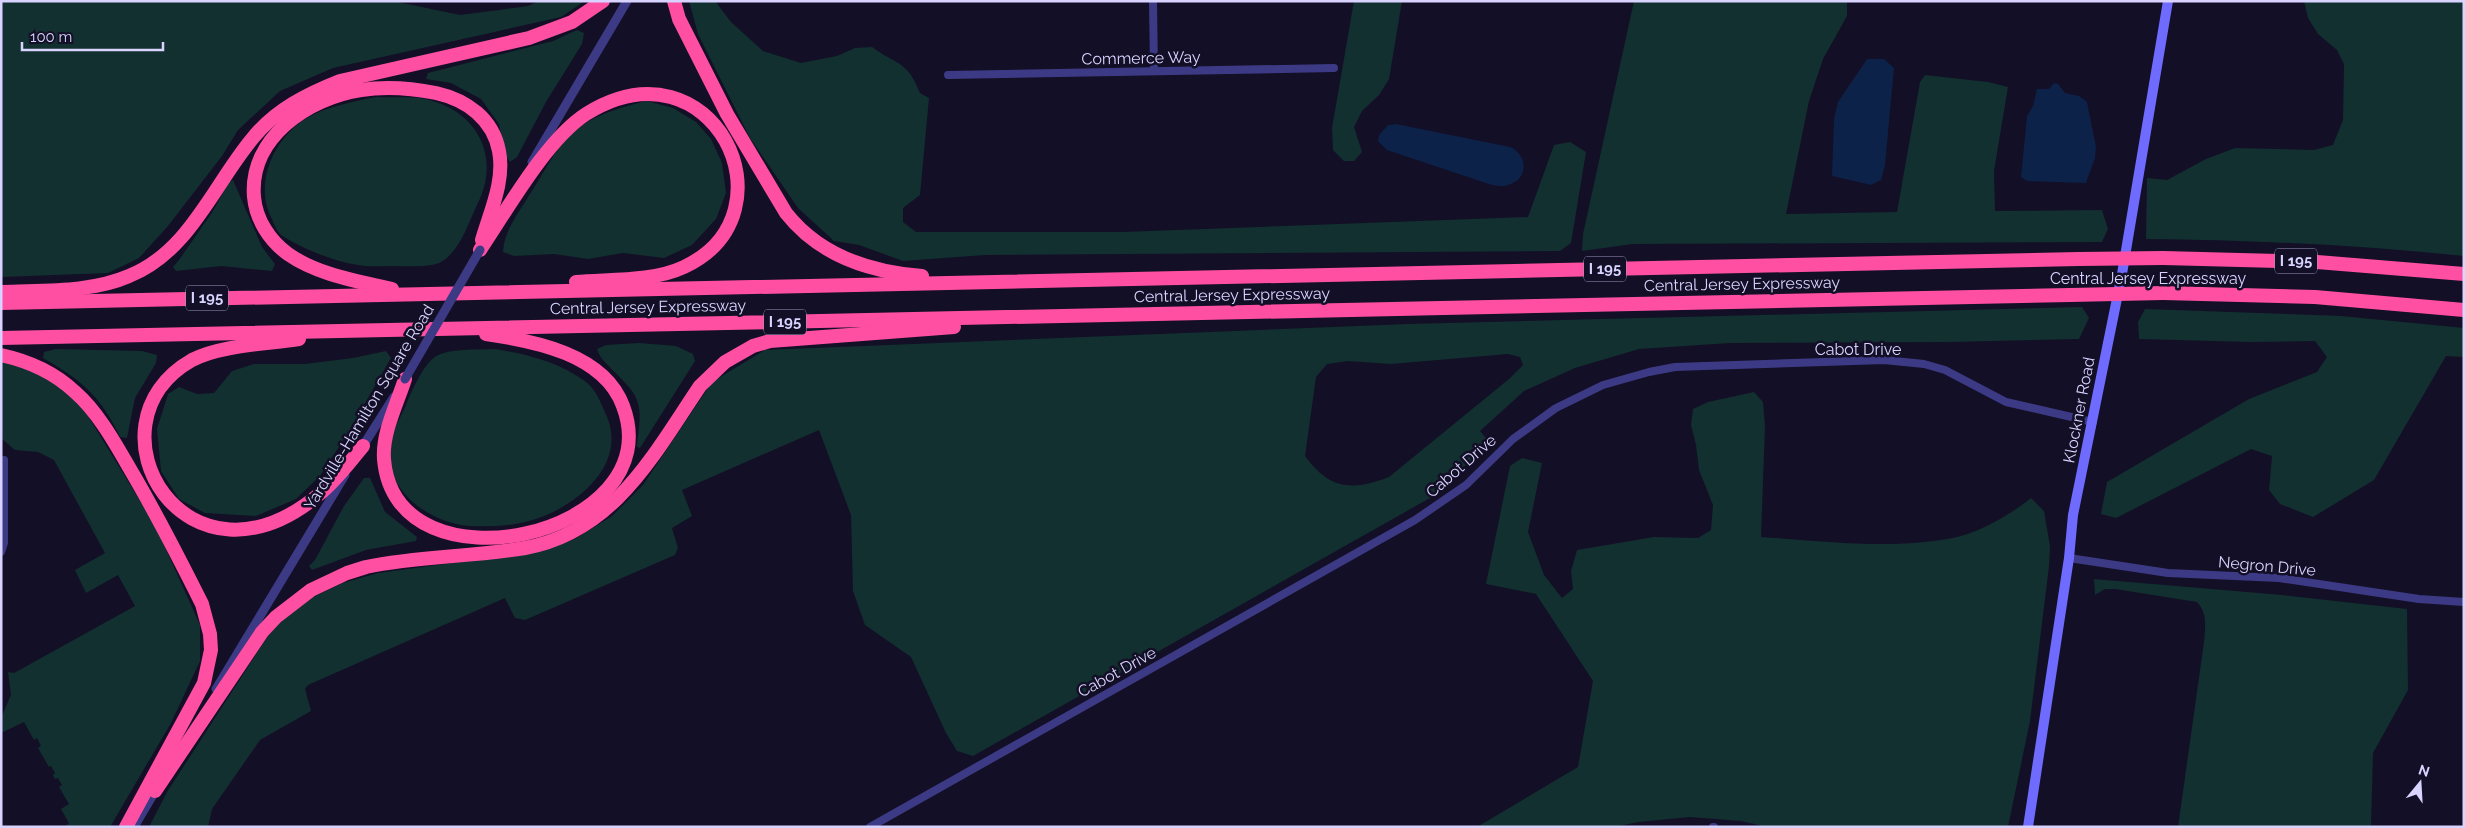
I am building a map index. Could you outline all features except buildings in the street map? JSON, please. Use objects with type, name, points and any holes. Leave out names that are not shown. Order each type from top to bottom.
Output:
[{"type":"highway","points":[[1,292],[95,286],[114,282],[147,268],[161,258],[184,236],[258,132],[278,113],[313,91],[340,81],[530,38],[572,22],[604,1]]},
{"type":"highway","points":[[674,1],[679,19],[727,114],[786,213],[809,238],[824,249],[868,266],[919,276],[1130,279]]},
{"type":"highway","points":[[412,294],[355,280],[312,266],[290,255],[279,246],[263,225],[258,214],[254,188],[259,159],[272,137],[305,110],[340,94],[378,88],[421,90],[451,98],[470,106],[489,126],[499,151],[501,164],[500,178],[480,250]]},
{"type":"highway","points":[[480,250],[560,135],[587,114],[603,105],[642,95],[660,95],[675,98],[689,104],[711,119],[726,140],[733,154],[738,184],[732,213],[718,239],[698,258],[684,267],[656,275],[483,292]]},
{"type":"highway","name":"Central Jersey Expressway","points":[[1,303],[2163,258],[2317,262],[2464,274]]},
{"type":"highway","name":"Central Jersey Expressway","points":[[1,338],[2070,295],[2163,294],[2316,297],[2464,310]]},
{"type":"highway","points":[[155,791],[262,632],[291,604],[328,581],[366,568],[525,548],[566,535],[584,526],[616,502],[632,485],[700,386],[712,373],[738,354],[753,346],[785,339],[1130,314]]},
{"type":"highway","points":[[405,379],[385,443],[386,471],[395,496],[403,507],[426,525],[439,531],[472,537],[494,537],[537,530],[574,515],[596,501],[616,480],[627,455],[629,427],[621,401],[602,375],[577,358],[556,350],[495,335],[440,329]]},
{"type":"highway","points":[[355,330],[220,351],[194,360],[180,368],[159,391],[147,420],[146,450],[153,478],[160,490],[182,513],[210,527],[240,530],[262,526],[305,505],[337,478],[363,446]]},
{"type":"highway","points":[[1,355],[48,372],[69,387],[88,406],[117,447],[156,515],[208,619],[211,650],[204,683],[126,827]]},
{"type":"main road","name":"Klockner Road","points":[[2028,827],[2074,515],[2122,274],[2168,1]]},
{"type":"street","name":"Yardville-Hamilton Square Road","points":[[134,827],[405,379],[627,1]]},
{"type":"street","points":[[1153,1],[1154,71]]},
{"type":"street","name":"Commerce Way","points":[[948,75],[1334,68]]},
{"type":"street","name":"Cabot Drive","points":[[870,827],[1415,520],[1466,484],[1505,446],[1533,423],[1579,396],[1624,378],[1676,367],[1884,360],[1924,364],[1945,370],[2006,402],[2093,422]]},
{"type":"street","points":[[1,552],[4,543],[4,460]]},
{"type":"street","name":"Negron Drive","points":[[2069,558],[2168,573],[2279,578],[2419,599],[2464,602]]},
{"type":"green space","points":[[1,1],[393,1],[460,15],[528,6],[539,1],[585,1],[561,17],[333,68],[280,91],[238,130],[222,156],[168,226],[139,258],[108,273],[1,277]]},
{"type":"green space","points":[[689,1],[715,1],[731,22],[763,51],[801,63],[837,56],[855,48],[872,47],[906,69],[920,93],[929,98],[920,195],[903,208],[903,222],[916,232],[1123,232],[1528,217],[1554,145],[1570,142],[1586,152],[1571,243],[1560,251],[985,255],[903,261],[859,245],[834,241],[798,208],[750,138],[698,34]]},
{"type":"green space","points":[[1354,1],[1402,1],[1389,79],[1379,95],[1362,111],[1354,127],[1362,152],[1354,161],[1344,161],[1333,150],[1332,128]]},
{"type":"green space","points":[[1634,1],[1847,1],[1847,16],[1823,59],[1809,101],[1786,214],[1897,212],[1920,82],[1925,75],[1988,82],[2008,87],[1994,171],[1995,211],[2102,210],[2108,229],[2102,242],[1633,244],[1582,251],[1583,234]]},
{"type":"green space","points":[[2304,1],[2464,1],[2464,256],[2305,244],[2146,239],[2147,178],[2167,180],[2206,159],[2235,148],[2314,150],[2333,145],[2343,120],[2344,64],[2337,50],[2318,34],[2308,18]]},
{"type":"green space","points":[[577,30],[584,33],[582,44],[546,102],[517,157],[510,162],[505,155],[499,124],[481,99],[451,83],[426,79],[428,73],[553,41]]},
{"type":"green space","points":[[376,97],[419,98],[443,105],[459,113],[480,138],[485,153],[487,170],[484,187],[467,228],[458,244],[448,257],[436,264],[366,266],[329,258],[298,245],[281,235],[276,228],[267,205],[265,191],[270,162],[276,149],[295,126],[323,110]]},
{"type":"green space","points":[[647,101],[673,108],[696,122],[711,139],[722,163],[726,193],[716,219],[692,245],[664,258],[623,253],[588,259],[554,254],[514,256],[503,252],[506,237],[512,223],[563,142],[580,126],[590,120],[624,107]]},
{"type":"green space","points":[[233,180],[262,247],[275,264],[272,271],[221,266],[176,271],[173,267],[213,211],[229,182]]},
{"type":"green space","points":[[2082,307],[2089,318],[2079,339],[1950,342],[1730,343],[1639,349],[1575,368],[1524,391],[1480,431],[1490,443],[1430,498],[973,756],[957,751],[946,733],[911,657],[865,625],[853,591],[851,515],[819,430],[682,490],[692,516],[672,528],[678,548],[675,555],[525,620],[515,618],[505,598],[308,685],[305,689],[311,711],[260,740],[212,809],[208,827],[149,827],[167,792],[268,636],[296,605],[343,583],[378,573],[541,551],[575,539],[612,516],[643,485],[712,382],[765,350],[1408,324]],"holes":[[[1508,354],[1520,357],[1523,365],[1509,379],[1389,477],[1364,484],[1342,484],[1323,476],[1305,456],[1316,377],[1327,364],[1348,361],[1391,364]]]},
{"type":"green space","points":[[2145,309],[2341,316],[2464,328],[2464,357],[2446,356],[2374,480],[2313,517],[2280,504],[2269,490],[2272,456],[2251,449],[2116,518],[2101,514],[2107,482],[2249,399],[2317,372],[2327,357],[2315,341],[2251,342],[2139,339],[2138,322]]},
{"type":"green space","points":[[639,343],[676,346],[693,354],[695,361],[640,448],[637,447],[640,413],[637,400],[630,389],[602,359],[597,349],[606,345]]},
{"type":"green space","points":[[56,349],[142,351],[157,355],[156,363],[135,398],[127,438],[120,437],[105,410],[89,390],[43,358],[44,352]]},
{"type":"green space","points":[[495,349],[531,356],[554,364],[576,375],[590,385],[607,417],[611,435],[610,453],[603,469],[592,484],[562,507],[546,515],[522,523],[499,526],[469,526],[453,523],[423,510],[400,488],[393,475],[389,460],[391,438],[414,386],[422,372],[435,357],[448,352]]},
{"type":"green space","points":[[386,351],[391,358],[348,433],[320,476],[296,499],[256,516],[205,513],[179,499],[161,471],[157,429],[168,394],[179,387],[197,394],[214,393],[232,371],[254,364],[305,364],[353,358]]},
{"type":"green space","points":[[1,360],[21,364],[57,382],[80,403],[156,527],[200,625],[200,661],[171,723],[110,827],[65,827],[69,823],[61,809],[69,804],[59,787],[62,785],[58,778],[55,779],[53,775],[55,773],[51,766],[49,767],[38,748],[41,746],[37,738],[34,740],[24,722],[1,733],[1,718],[11,695],[8,672],[14,673],[135,606],[118,575],[86,593],[75,570],[105,553],[54,460],[38,452],[15,450],[1,438]]},
{"type":"green space","points":[[1754,392],[1763,402],[1765,426],[1761,537],[1857,544],[1929,542],[1963,536],[1973,532],[2004,516],[2031,498],[2044,511],[2050,546],[2049,566],[2030,721],[2008,827],[1767,827],[1741,821],[1690,817],[1638,822],[1614,827],[1477,827],[1578,767],[1593,681],[1536,594],[1486,584],[1510,466],[1522,458],[1542,463],[1528,532],[1544,575],[1562,598],[1573,589],[1571,571],[1577,550],[1654,537],[1698,538],[1711,530],[1713,505],[1699,470],[1691,425],[1693,409],[1708,402]]},
{"type":"green space","points":[[364,478],[370,478],[385,512],[417,537],[416,541],[366,550],[312,570],[309,566],[315,560],[344,506]]},
{"type":"green space","points":[[2094,579],[2282,595],[2407,609],[2408,690],[2373,753],[2371,827],[2178,827],[2204,642],[2205,621],[2203,611],[2197,602],[2115,589],[2105,589],[2095,595]]},
{"type":"water","points":[[1867,59],[1884,59],[1894,68],[1885,165],[1881,180],[1871,185],[1832,176],[1834,119],[1838,102]]},
{"type":"water","points":[[2054,83],[2058,84],[2065,93],[2079,96],[2087,102],[2096,147],[2095,158],[2086,183],[2027,181],[2021,177],[2027,116],[2033,106],[2037,89],[2049,89]]},
{"type":"water","points":[[1396,124],[1510,147],[1516,150],[1523,160],[1523,171],[1517,181],[1511,184],[1504,186],[1492,185],[1387,150],[1378,141],[1379,135],[1388,125]]}]
